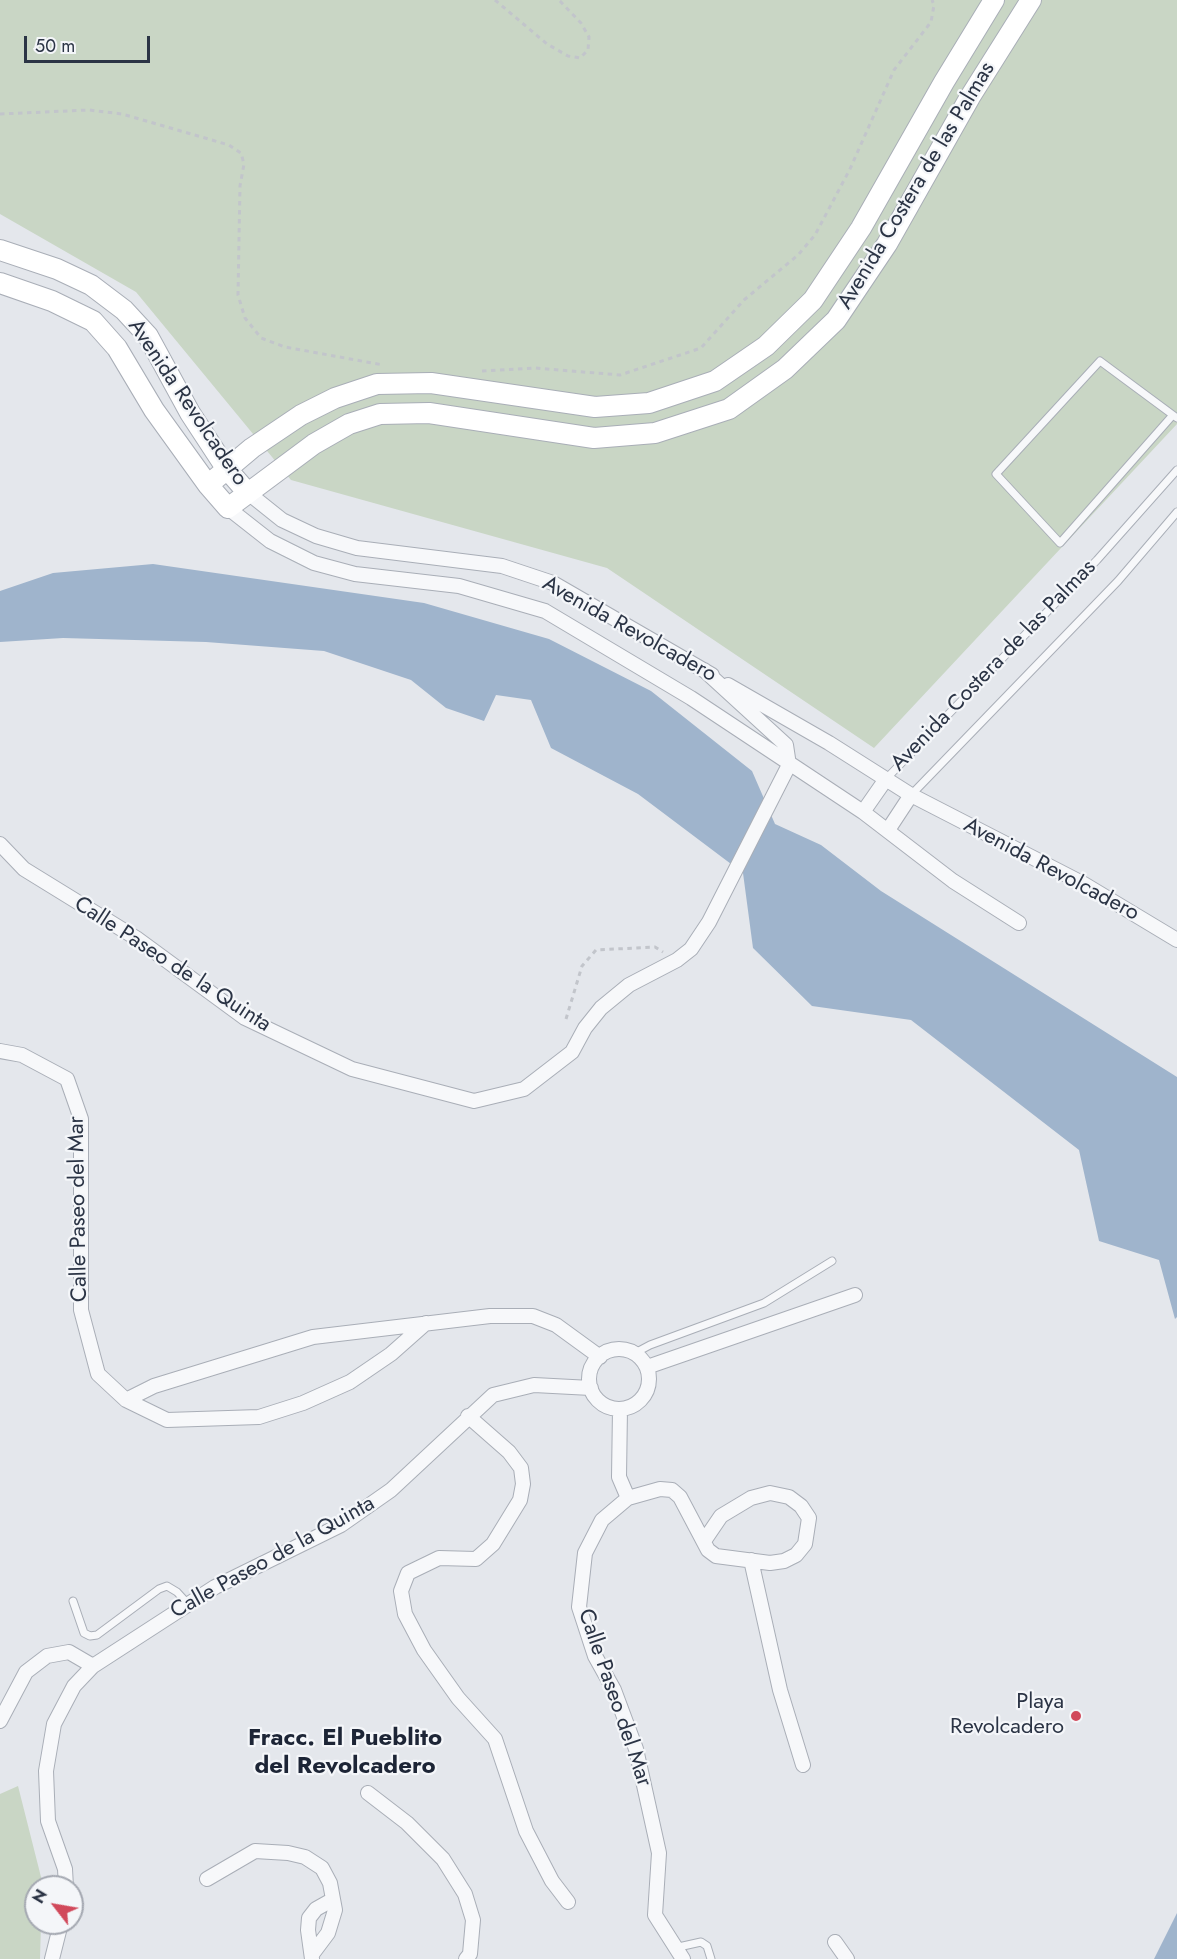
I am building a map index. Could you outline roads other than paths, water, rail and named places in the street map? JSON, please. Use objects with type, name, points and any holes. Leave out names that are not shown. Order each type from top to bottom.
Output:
[{"type":"main road","name":"Avenida Costera de las Palmas","points":[[208,485],[226,468],[301,416],[334,398],[376,384],[431,383],[595,407],[649,403],[715,381],[766,346],[813,300],[861,228],[944,82],[994,0]]},
{"type":"main road","name":"Avenida Costera de las Palmas","points":[[228,508],[314,444],[349,424],[380,414],[429,413],[594,438],[655,433],[729,409],[785,369],[837,320],[887,244],[970,97],[1031,0]]},
{"type":"main road","name":"Avenida Revolcadero","points":[[0,250],[91,285],[124,310],[148,336],[190,413],[226,468],[248,492]]},
{"type":"main road","name":"Avenida Revolcadero","points":[[0,283],[52,301],[93,321],[117,348],[154,410],[208,485],[228,508]]},
{"type":"street","name":"Avenida Revolcadero","points":[[248,492],[282,520],[316,536],[357,548],[502,566],[553,583],[829,742],[911,795],[1084,884],[1177,940]]},
{"type":"street","name":"Avenida Revolcadero","points":[[228,508],[270,541],[314,563],[355,574],[459,586],[545,611],[641,667],[863,812],[953,881],[1020,923]]},
{"type":"street","points":[[355,574],[357,548]]},
{"type":"street","points":[[704,670],[786,745],[789,765]]},
{"type":"street","name":"Calle Paseo de la Quinta","points":[[0,844],[24,869],[136,939],[245,1018],[352,1070],[474,1101],[524,1089],[572,1052],[585,1028],[601,1008],[629,985],[677,960],[691,949],[709,922],[789,765]]},
{"type":"street","name":"Avenida Costera de las Palmas","points":[[863,812],[885,779]]},
{"type":"street","name":"Avenida Costera de las Palmas","points":[[888,830],[911,795]]},
{"type":"street","name":"Calle Paseo del Mar","points":[[0,1051],[22,1055],[68,1078],[81,1119],[81,1310],[98,1374],[126,1400],[167,1420],[259,1417],[303,1403],[350,1382],[392,1354],[426,1323]]},
{"type":"street","points":[[647,1367],[855,1295]]},
{"type":"street","points":[[126,1400],[154,1386],[313,1337],[490,1316],[533,1316],[556,1325],[600,1357]]},
{"type":"street","points":[[617,1350],[635,1353],[647,1367],[649,1386],[645,1395],[638,1402],[620,1409],[605,1406],[591,1388],[590,1377],[593,1366],[600,1357],[617,1350]]},
{"type":"street","name":"Calle Paseo de la Quinta","points":[[65,1875],[48,1821],[46,1771],[54,1724],[74,1686],[93,1666],[215,1587],[341,1525],[392,1490],[468,1416],[494,1395],[534,1385],[591,1388]]},
{"type":"street","points":[[620,1409],[620,1477],[628,1498],[660,1489],[672,1490],[680,1497],[708,1550],[716,1556],[770,1563],[784,1561],[796,1555],[806,1544],[810,1531],[809,1518],[801,1506],[789,1497],[770,1493],[752,1498],[722,1516],[704,1541]]},
{"type":"street","points":[[468,1416],[509,1452],[522,1468],[523,1484],[520,1500],[493,1544],[476,1559],[439,1558],[408,1573],[401,1591],[405,1614],[424,1650],[458,1698],[495,1739],[526,1831],[552,1881],[568,1902]]},
{"type":"street","name":"Calle Paseo del Mar","points":[[628,1498],[602,1520],[585,1553],[579,1607],[595,1656],[614,1690],[636,1749],[659,1853],[655,1915],[679,1954]]},
{"type":"street","points":[[751,1560],[780,1690],[803,1765]]},
{"type":"street","points":[[0,1721],[27,1672],[47,1656],[69,1652],[93,1666]]},
{"type":"street","points":[[368,1793],[422,1837],[443,1859],[465,1893],[473,1920],[470,1954],[466,1959]]},
{"type":"street","points":[[207,1879],[255,1851],[288,1853],[305,1857],[322,1868],[330,1883],[335,1910],[333,1922],[321,1946],[313,1956]]},
{"type":"street","points":[[313,1956],[308,1930],[309,1918],[316,1910],[332,1900]]},
{"type":"street","points":[[51,1959],[58,1935]]},
{"type":"street","points":[[835,1942],[847,1959]]},
{"type":"lane","points":[[1100,361],[1174,417],[1060,543],[996,474],[1100,361]]},
{"type":"lane","name":"Avenida Costera de las Palmas","points":[[885,779],[1096,560],[1177,470]]},
{"type":"lane","name":"Avenida Costera de las Palmas","points":[[911,795],[1118,580],[1177,512]]},
{"type":"lane","points":[[635,1353],[650,1345],[764,1303],[832,1261]]},
{"type":"lane","points":[[73,1601],[84,1633],[90,1636],[97,1635],[159,1589],[167,1586],[177,1592],[188,1604]]},
{"type":"lane","points":[[679,1954],[701,1942],[707,1946],[711,1959]]},
{"type":"water","points":[[153,564],[424,603],[549,639],[651,691],[752,771],[775,824],[821,845],[881,891],[1177,1077],[1177,1317],[1175,1319],[1159,1260],[1099,1241],[1079,1150],[911,1020],[812,1006],[753,948],[743,873],[638,794],[551,748],[531,700],[496,695],[484,721],[446,708],[411,680],[324,651],[206,642],[63,638],[0,642],[0,591],[53,573]]},
{"type":"water","points":[[1177,1913],[1177,1959],[1154,1959]]},
{"type":"place","name":"Playa Revolcadero","points":[[1076,1716]]},
{"type":"district","name":"Fracc. El Pueblito del Revolcadero","points":[[345,1753]]}]
